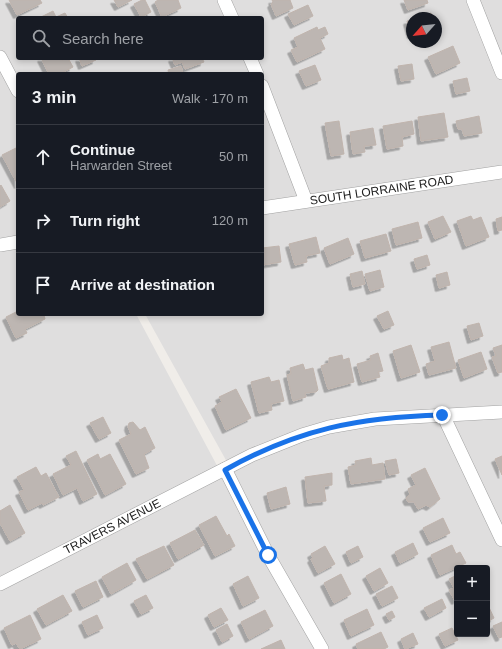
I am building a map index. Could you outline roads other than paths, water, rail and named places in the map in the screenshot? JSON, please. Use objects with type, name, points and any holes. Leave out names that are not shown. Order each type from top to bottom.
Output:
[{"type":"street","points":[[224,0],[231,16]]},
{"type":"street","points":[[473,0],[502,73]]},
{"type":"street","points":[[0,56],[16,87]]},
{"type":"street","points":[[251,60],[256,72]]},
{"type":"street","points":[[264,91],[306,201]]},
{"type":"street","name":"SOUTH LORRAINE ROAD","points":[[264,208],[502,172]]},
{"type":"street","points":[[0,245],[16,242]]},
{"type":"street","name":"TRAVERS AVENUE","points":[[0,584],[277,444],[329,427],[383,418],[502,412]]},
{"type":"street","points":[[442,415],[502,540]]},
{"type":"street","points":[[225,470],[268,555],[322,649]]}]
